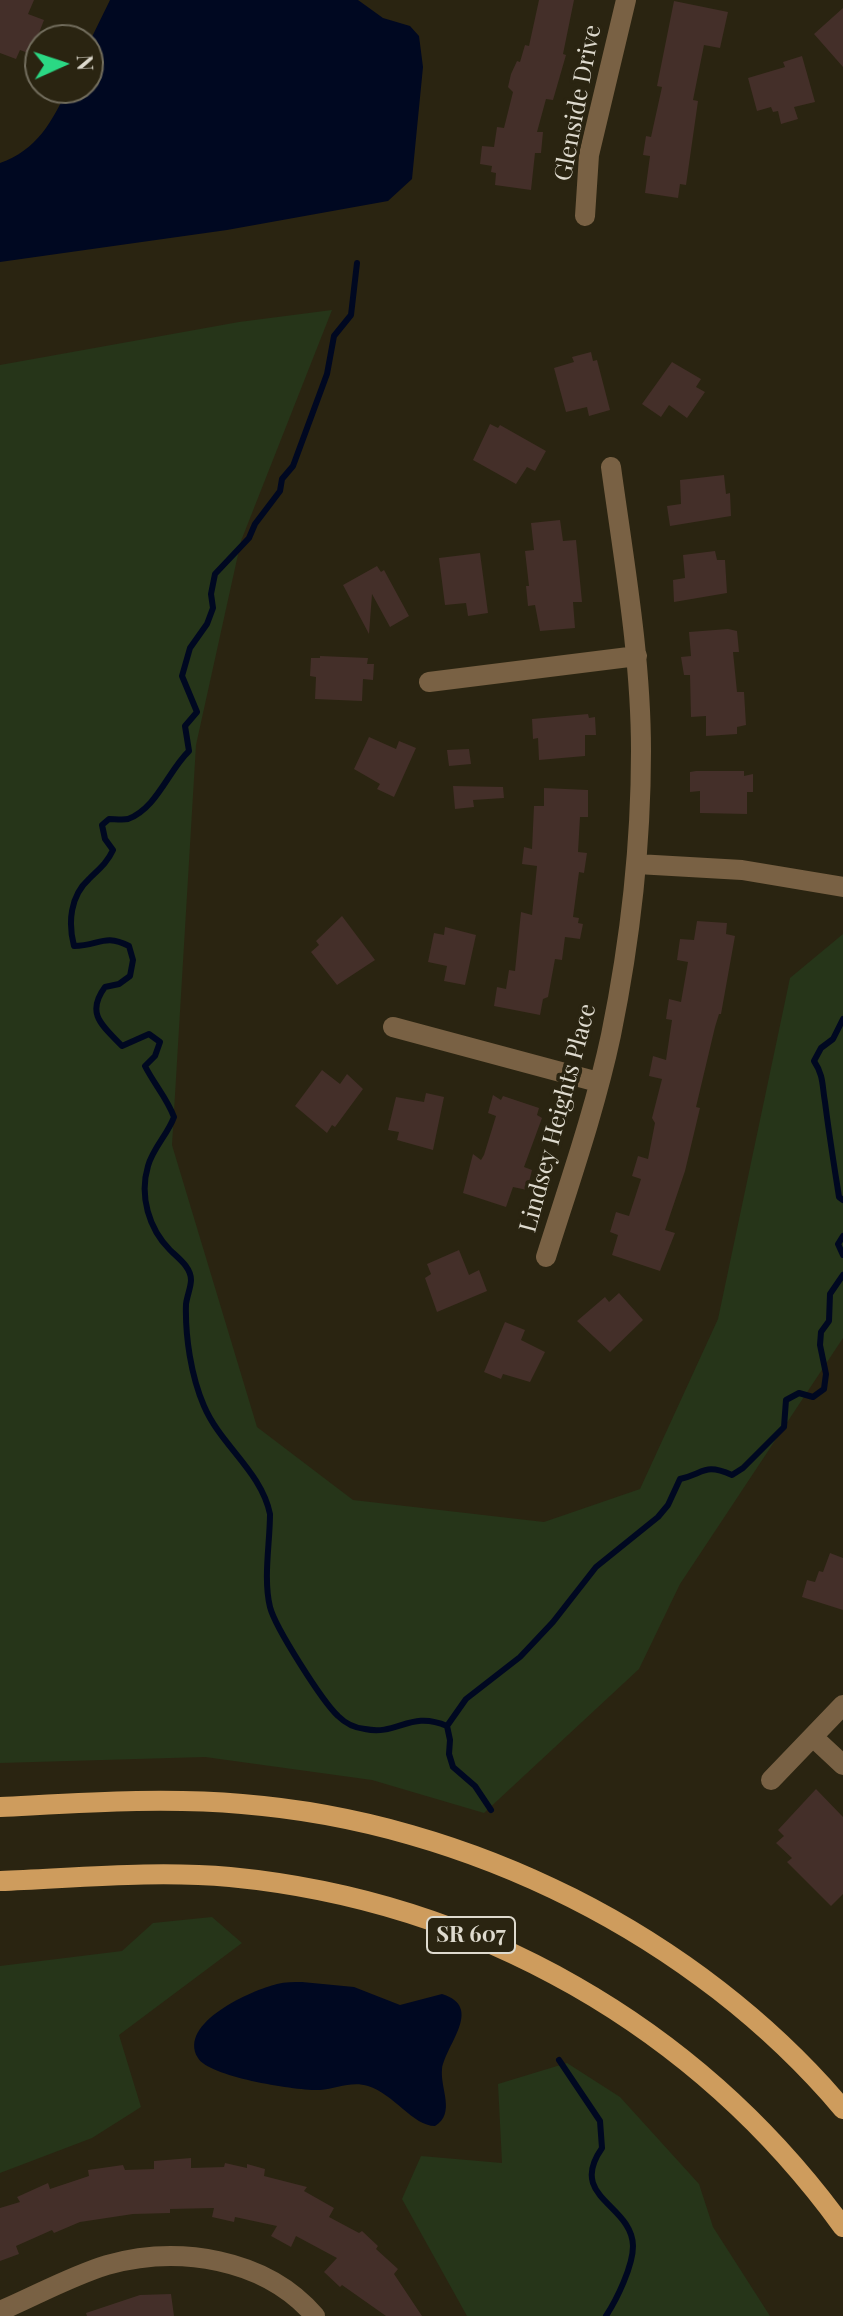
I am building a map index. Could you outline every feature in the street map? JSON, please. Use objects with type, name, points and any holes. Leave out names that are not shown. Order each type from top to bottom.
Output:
[{"type":"main road","points":[[0,1807],[137,1801],[243,1804],[303,1811],[379,1826],[459,1850],[536,1881],[594,1909],[690,1970],[782,2046],[843,2109]]},
{"type":"main road","name":"SR 607","points":[[0,1881],[171,1875],[259,1880],[327,1891],[380,1904],[489,1941],[601,1999],[690,2064],[771,2139],[811,2183],[843,2227]]},
{"type":"street","name":"Glenside Drive","points":[[585,216],[589,155],[626,0]]},
{"type":"street","name":"Lindsey Heights Place","points":[[546,1257],[611,1036],[637,864],[641,751],[637,656],[611,467]]},
{"type":"street","points":[[429,682],[637,656]]},
{"type":"street","points":[[637,864],[742,870],[843,887]]},
{"type":"street","points":[[393,1027],[598,1082]]},
{"type":"street","points":[[771,1780],[843,1705]]},
{"type":"street","points":[[813,1737],[843,1765]]},
{"type":"street","points":[[0,2311],[106,2266],[141,2258],[175,2256],[211,2259],[248,2270],[279,2285],[315,2316]]},
{"type":"green space","points":[[332,310],[241,541],[196,745],[172,1145],[257,1427],[353,1500],[544,1522],[640,1489],[718,1319],[790,978],[843,934],[843,1338],[680,1584],[639,1669],[484,1813],[372,1780],[205,1757],[0,1763],[0,365],[239,322]]},
{"type":"green space","points":[[212,1917],[242,1943],[119,2035],[141,2107],[92,2138],[0,2173],[0,1966],[122,1951],[153,1923]]},
{"type":"green space","points":[[567,2063],[620,2097],[699,2184],[713,2227],[770,2316],[467,2316],[402,2199],[421,2156],[502,2163],[498,2084]]},
{"type":"water","points":[[110,0],[358,0],[383,18],[410,26],[419,36],[423,67],[412,179],[388,201],[227,230],[0,262],[0,163],[34,143],[60,104],[104,104],[104,24],[98,24]]},
{"type":"water","points":[[302,1982],[354,1987],[400,2005],[442,1994],[454,2000],[462,2017],[442,2069],[446,2108],[441,2121],[435,2126],[427,2125],[368,2086],[350,2085],[320,2090],[274,2085],[218,2071],[198,2058],[194,2045],[198,2033],[220,2010],[266,1987]]},
{"type":"building","points":[[0,0],[34,0],[28,14],[44,20],[42,24],[24,24],[24,51],[20,50],[16,59],[0,53]]},
{"type":"building","points":[[539,0],[574,0],[563,54],[566,55],[553,100],[546,99],[537,132],[543,132],[541,153],[535,153],[531,190],[495,185],[496,173],[491,172],[492,166],[480,164],[482,146],[494,147],[497,127],[504,128],[513,92],[508,87],[511,74],[517,61],[520,62],[525,45],[529,46]]},
{"type":"building","points":[[674,1],[728,12],[720,48],[704,45],[693,100],[698,101],[686,185],[680,184],[678,198],[645,193],[650,156],[643,155],[646,136],[651,137],[662,87],[657,86]]},
{"type":"building","points":[[843,8],[843,67],[814,34]]},
{"type":"building","points":[[802,56],[815,102],[794,107],[798,119],[781,124],[778,111],[773,112],[771,107],[757,111],[748,78],[785,67],[783,62]]},
{"type":"building","points":[[591,352],[593,361],[597,360],[610,410],[589,416],[587,407],[566,412],[554,368],[574,362],[572,357]]},
{"type":"building","points":[[672,362],[701,379],[696,387],[705,392],[687,418],[669,405],[661,417],[642,404]]},
{"type":"building","points":[[490,424],[498,428],[500,425],[546,451],[535,471],[527,467],[516,484],[473,460]]},
{"type":"building","points":[[724,475],[726,494],[730,493],[731,516],[670,526],[667,506],[681,504],[680,480]]},
{"type":"building","points":[[560,520],[563,541],[576,540],[582,602],[573,602],[575,628],[540,631],[535,605],[528,606],[525,551],[534,550],[531,523]]},
{"type":"building","points":[[715,551],[717,560],[725,560],[727,593],[674,602],[673,580],[685,578],[683,555]]},
{"type":"building","points":[[480,553],[488,613],[468,616],[466,603],[445,605],[439,558]]},
{"type":"building","points":[[377,566],[381,572],[384,570],[409,616],[390,627],[372,594],[369,634],[343,585]]},
{"type":"building","points":[[737,631],[739,652],[733,652],[737,692],[744,692],[746,725],[737,727],[737,734],[706,736],[706,716],[691,717],[690,675],[684,675],[681,657],[691,656],[689,632]]},
{"type":"building","points":[[311,658],[368,658],[367,664],[374,664],[373,680],[363,679],[362,701],[315,699],[316,677],[310,676]]},
{"type":"building","points":[[588,714],[589,718],[595,717],[596,735],[585,735],[585,756],[539,760],[538,738],[533,739],[532,719]]},
{"type":"building","points":[[369,737],[396,749],[399,741],[416,748],[394,797],[377,789],[380,784],[354,769]]},
{"type":"building","points":[[469,749],[471,764],[449,766],[447,750]]},
{"type":"building","points":[[744,771],[744,776],[753,774],[753,792],[747,792],[747,814],[700,813],[700,791],[690,792],[690,772]]},
{"type":"building","points":[[453,786],[503,787],[504,798],[473,800],[474,807],[455,809]]},
{"type":"building","points":[[544,788],[588,790],[588,817],[580,817],[578,852],[587,853],[584,873],[579,872],[573,917],[579,918],[578,923],[583,924],[580,939],[565,937],[562,960],[555,959],[548,997],[543,999],[540,1015],[494,1006],[497,987],[506,989],[509,970],[515,971],[521,912],[532,915],[537,866],[522,864],[524,847],[532,849],[534,806],[544,806]]},
{"type":"building","points":[[342,916],[375,960],[337,985],[311,952],[319,945],[316,941]]},
{"type":"building","points":[[697,921],[727,923],[726,934],[735,936],[721,1014],[715,1027],[696,1107],[700,1108],[685,1171],[665,1230],[675,1233],[660,1271],[612,1255],[618,1235],[610,1232],[616,1212],[629,1216],[641,1179],[632,1176],[638,1156],[648,1159],[655,1123],[652,1118],[662,1079],[649,1076],[653,1056],[666,1060],[672,1020],[666,1019],[669,999],[681,1002],[688,962],[677,960],[680,939],[694,940]]},
{"type":"building","points":[[445,927],[476,935],[465,985],[444,981],[447,966],[428,962],[434,933],[444,935]]},
{"type":"building","points":[[322,1070],[340,1084],[347,1074],[363,1089],[327,1133],[295,1106]]},
{"type":"building","points":[[426,1093],[444,1097],[433,1150],[397,1140],[399,1132],[388,1130],[396,1097],[424,1102]]},
{"type":"building","points":[[493,1095],[501,1100],[503,1096],[539,1108],[537,1115],[542,1118],[524,1167],[532,1170],[527,1190],[513,1187],[506,1207],[463,1193],[473,1154],[481,1160],[496,1116],[488,1113]]},
{"type":"building","points":[[459,1250],[469,1275],[479,1270],[487,1291],[437,1312],[425,1278],[431,1274],[427,1264]]},
{"type":"building","points":[[619,1293],[643,1320],[610,1352],[577,1321],[605,1297],[609,1302]]},
{"type":"building","points":[[505,1322],[525,1330],[521,1340],[545,1352],[530,1382],[503,1374],[501,1379],[484,1372]]},
{"type":"building","points":[[830,1553],[843,1558],[843,1610],[802,1597],[807,1580],[815,1582],[819,1571],[823,1572]]},
{"type":"building","points":[[816,1789],[843,1817],[843,1894],[831,1906],[787,1862],[792,1858],[776,1843],[784,1836],[778,1830]]},
{"type":"building","points":[[191,2158],[191,2168],[224,2167],[225,2163],[247,2168],[247,2164],[265,2169],[264,2176],[307,2187],[304,2191],[334,2208],[329,2217],[359,2233],[362,2231],[378,2246],[376,2249],[398,2269],[394,2274],[422,2316],[386,2316],[342,2285],[340,2287],[324,2272],[337,2258],[296,2236],[291,2247],[271,2236],[277,2226],[235,2217],[234,2222],[212,2217],[214,2208],[170,2209],[170,2213],[133,2214],[80,2222],[16,2246],[19,2254],[0,2261],[0,2208],[20,2202],[17,2197],[48,2183],[50,2189],[89,2176],[88,2170],[123,2165],[125,2170],[154,2169],[154,2161]]},
{"type":"building","points":[[171,2294],[174,2316],[87,2316],[86,2313],[140,2295]]},
{"type":"waterway","points":[[357,263],[351,315],[334,336],[327,374],[293,466],[282,479],[280,491],[255,524],[249,538],[215,574],[211,594],[213,608],[207,624],[190,648],[182,676],[197,712],[185,726],[189,751],[147,807],[128,819],[109,819],[102,825],[105,839],[113,850],[78,893],[72,910],[71,928],[74,946],[107,940],[129,946],[133,960],[130,976],[119,984],[105,987],[99,996],[97,1012],[103,1026],[122,1046],[149,1034],[160,1042],[155,1056],[145,1066],[174,1117],[148,1166],[145,1200],[156,1232],[189,1271],[191,1283],[186,1304],[188,1342],[192,1369],[204,1406],[220,1434],[250,1471],[270,1514],[267,1584],[274,1617],[311,1680],[331,1708],[347,1723],[376,1730],[423,1721],[447,1726],[453,1767],[475,1786],[491,1810]]},
{"type":"waterway","points":[[843,1019],[833,1039],[821,1048],[814,1061],[820,1071],[839,1197],[843,1200]]},
{"type":"waterway","points":[[843,1236],[838,1244],[843,1255]]},
{"type":"waterway","points":[[447,1726],[466,1699],[520,1657],[553,1622],[596,1567],[658,1517],[668,1505],[680,1479],[710,1469],[732,1475],[784,1427],[786,1400],[799,1393],[813,1397],[824,1389],[826,1374],[820,1345],[821,1332],[829,1321],[830,1294],[843,1275]]},
{"type":"waterway","points":[[559,2060],[600,2121],[602,2148],[593,2165],[592,2178],[596,2190],[623,2220],[633,2246],[627,2272],[606,2316]]}]
